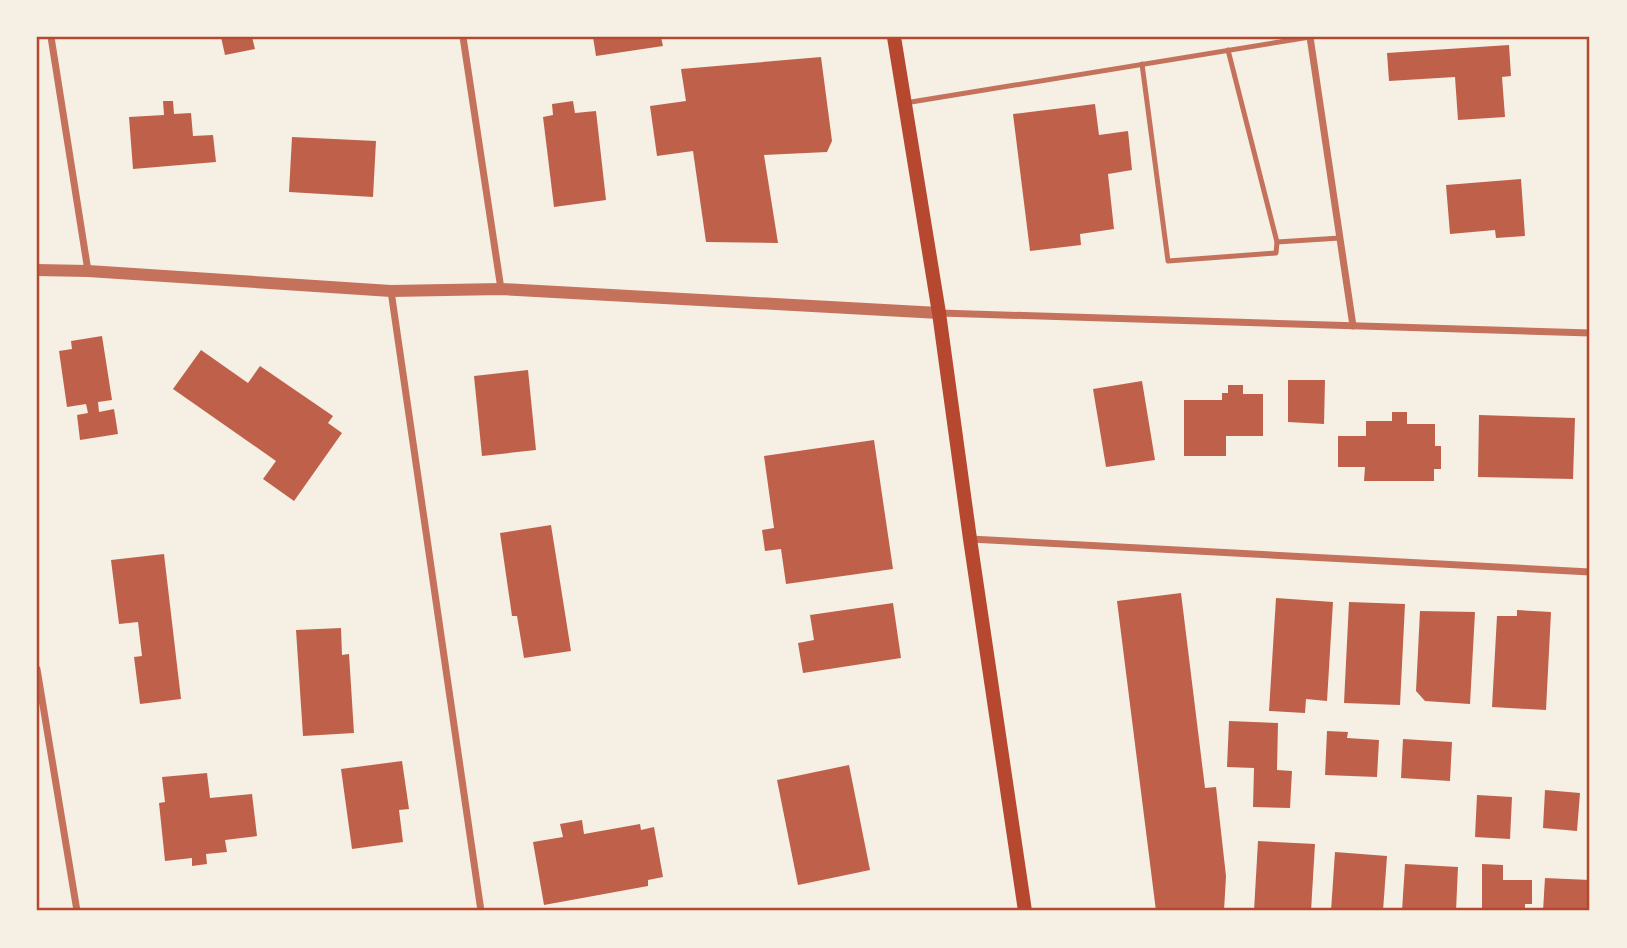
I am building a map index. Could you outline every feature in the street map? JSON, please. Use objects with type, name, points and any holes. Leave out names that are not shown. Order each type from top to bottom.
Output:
[{"type":"main road","points":[[894,37],[939,313],[1025,911]]},
{"type":"street","points":[[51,37],[89,271]]},
{"type":"street","points":[[463,37],[500,289]]},
{"type":"street","points":[[1310,37],[1353,326]]},
{"type":"street","points":[[37,270],[391,291],[500,289],[939,313],[1590,333]]},
{"type":"street","points":[[391,291],[481,911]]},
{"type":"street","points":[[970,539],[1590,572]]},
{"type":"street","points":[[37,669],[77,911]]},
{"type":"lane","points":[[905,103],[1310,37]]},
{"type":"lane","points":[[1142,64],[1168,261],[1276,253],[1277,242],[1228,50]]},
{"type":"lane","points":[[1277,242],[1340,237]]},
{"type":"building","points":[[221,37],[252,37],[255,49],[225,55]]},
{"type":"building","points":[[593,37],[661,37],[663,46],[596,56]]},
{"type":"building","points":[[1509,45],[1511,76],[1502,77],[1505,117],[1458,120],[1455,77],[1389,81],[1387,53]]},
{"type":"building","points":[[821,57],[832,141],[827,152],[764,155],[778,243],[706,242],[693,151],[657,156],[650,106],[686,101],[681,69]]},
{"type":"building","points":[[163,101],[173,101],[174,114],[191,113],[193,136],[213,135],[216,162],[133,169],[129,117],[164,115]]},
{"type":"building","points":[[573,101],[575,113],[596,111],[606,200],[554,207],[543,117],[553,115],[552,104]]},
{"type":"building","points":[[1095,104],[1099,135],[1128,131],[1132,170],[1108,174],[1114,229],[1080,234],[1081,245],[1030,251],[1013,114]]},
{"type":"building","points":[[292,137],[376,141],[373,197],[289,192]]},
{"type":"building","points":[[1521,179],[1525,236],[1496,238],[1495,230],[1450,234],[1446,185]]},
{"type":"building","points":[[102,336],[112,400],[98,402],[99,412],[114,409],[118,434],[80,440],[77,415],[88,413],[86,404],[67,407],[59,351],[72,349],[71,341]]},
{"type":"building","points":[[201,350],[248,383],[260,366],[333,416],[328,423],[342,433],[294,501],[263,479],[276,461],[173,389]]},
{"type":"building","points":[[528,370],[536,450],[482,456],[474,376]]},
{"type":"building","points":[[1288,380],[1325,380],[1324,424],[1288,422]]},
{"type":"building","points":[[1142,381],[1155,460],[1106,467],[1093,389]]},
{"type":"building","points":[[1228,385],[1243,385],[1243,394],[1263,394],[1263,436],[1226,436],[1226,456],[1184,456],[1184,400],[1222,400],[1222,393],[1228,393]]},
{"type":"building","points":[[1392,412],[1407,412],[1407,424],[1435,424],[1435,446],[1441,446],[1441,469],[1434,469],[1434,481],[1364,481],[1365,467],[1338,467],[1338,436],[1366,436],[1366,421],[1392,421]]},
{"type":"building","points":[[1479,415],[1575,418],[1573,479],[1478,477]]},
{"type":"building","points":[[874,440],[893,569],[786,584],[781,549],[765,551],[762,530],[774,528],[764,456]]},
{"type":"building","points":[[551,525],[571,651],[524,658],[517,616],[512,616],[500,533]]},
{"type":"building","points":[[164,554],[181,699],[140,704],[134,657],[142,656],[138,622],[119,624],[111,560]]},
{"type":"building","points":[[1181,593],[1205,788],[1216,787],[1226,876],[1224,911],[1156,911],[1117,601]]},
{"type":"building","points":[[1276,598],[1333,602],[1327,701],[1306,699],[1305,713],[1269,711]]},
{"type":"building","points":[[1349,602],[1405,604],[1400,705],[1344,703]]},
{"type":"building","points":[[893,603],[901,658],[803,673],[798,643],[814,640],[810,615]]},
{"type":"building","points":[[1517,610],[1551,612],[1546,710],[1492,707],[1497,616],[1517,616]]},
{"type":"building","points":[[1420,611],[1475,612],[1470,704],[1425,701],[1416,691]]},
{"type":"building","points":[[341,628],[342,655],[349,654],[354,733],[303,736],[296,630]]},
{"type":"building","points":[[1229,721],[1278,723],[1277,770],[1292,771],[1290,808],[1253,807],[1254,768],[1227,767]]},
{"type":"building","points":[[1327,731],[1348,732],[1347,738],[1379,740],[1377,777],[1325,775]]},
{"type":"building","points":[[1403,739],[1452,742],[1450,781],[1401,778]]},
{"type":"building","points":[[402,761],[409,809],[399,810],[403,842],[352,849],[341,769]]},
{"type":"building","points":[[849,765],[870,870],[798,885],[777,780]]},
{"type":"building","points":[[207,773],[210,798],[252,794],[257,836],[225,840],[227,852],[206,854],[207,864],[192,866],[192,858],[165,861],[159,803],[165,802],[162,777]]},
{"type":"building","points":[[1545,790],[1580,793],[1577,831],[1543,828]]},
{"type":"building","points":[[1477,795],[1512,797],[1510,839],[1475,837]]},
{"type":"building","points":[[582,820],[584,834],[640,824],[641,830],[654,827],[663,877],[648,880],[648,886],[544,905],[533,842],[563,837],[560,824]]},
{"type":"building","points":[[1258,841],[1315,844],[1311,911],[1254,911]]},
{"type":"building","points":[[1335,852],[1387,856],[1383,911],[1331,911]]},
{"type":"building","points":[[1405,864],[1458,867],[1456,911],[1402,911]]},
{"type":"building","points":[[1482,864],[1503,865],[1503,880],[1532,880],[1532,904],[1525,904],[1525,911],[1482,911]]},
{"type":"building","points":[[1545,878],[1590,880],[1590,911],[1543,911]]}]
